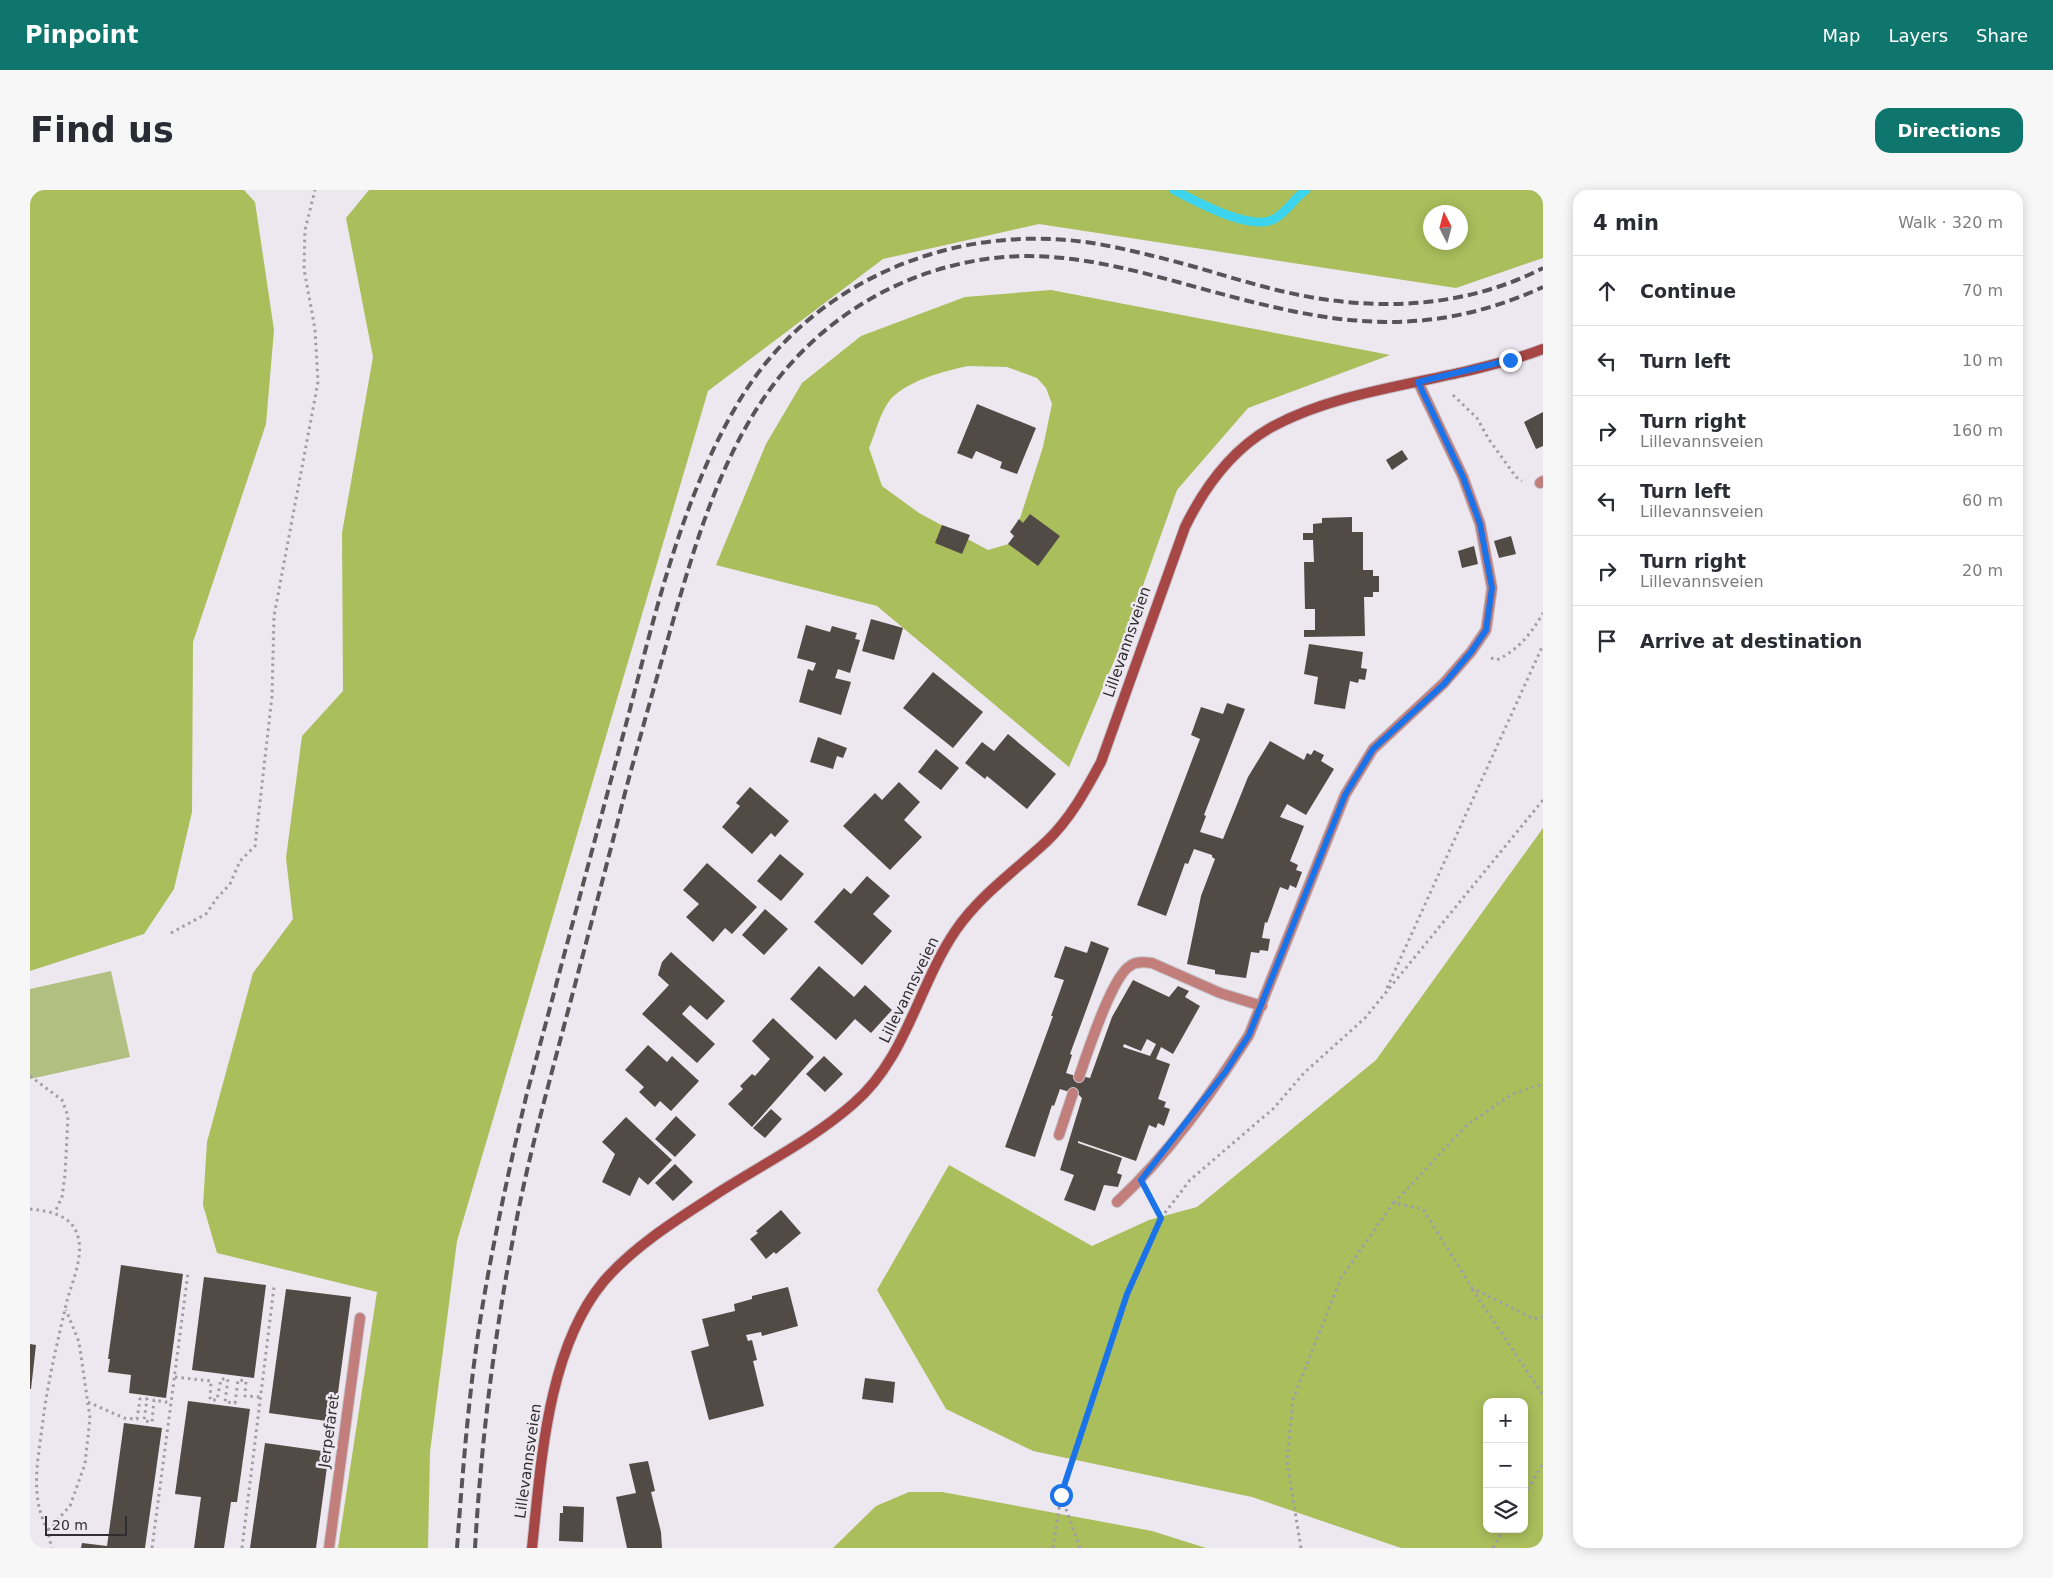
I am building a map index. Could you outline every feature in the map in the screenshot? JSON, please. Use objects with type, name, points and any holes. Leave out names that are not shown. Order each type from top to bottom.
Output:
[{"type":"street","name":"Lillevannsveien","points":[[532,1548],[542,1448],[552,1398],[576,1327],[603,1282],[628,1258],[660,1232],[720,1191],[824,1127],[854,1104],[890,1063],[905,1035],[937,961],[956,929],[977,904],[1049,839],[1086,790],[1101,762],[1185,527],[1195,505],[1210,482],[1250,442],[1270,428],[1338,401],[1510,360],[1543,349]]},
{"type":"street","points":[[1117,1202],[1141,1180],[1226,1071],[1249,1035],[1345,795],[1373,749],[1444,684],[1471,652],[1486,630],[1492,588],[1480,524],[1463,477],[1418,382]]},
{"type":"street","points":[[1079,1077],[1113,989],[1122,972],[1130,965],[1141,962],[1152,963],[1220,993],[1262,1006]]},
{"type":"street","points":[[1059,1135],[1073,1093]]},
{"type":"street","name":"Jerpefaret","points":[[329,1548],[360,1318]]},
{"type":"path","points":[[171,933],[206,914],[230,884],[240,861],[255,846],[272,696],[274,616],[318,382],[316,329],[304,269],[305,230],[315,190]]},
{"type":"path","points":[[1453,395],[1478,418],[1488,438],[1516,477],[1524,482],[1542,482]]},
{"type":"path","points":[[1471,652],[1497,660],[1512,652],[1525,640],[1543,613]]},
{"type":"path","points":[[1385,992],[1543,645]]},
{"type":"path","points":[[1053,1548],[1061,1495],[1127,1294],[1161,1218],[1190,1180],[1274,1108],[1304,1073],[1365,1018],[1543,800]]},
{"type":"path","points":[[30,1076],[62,1100],[68,1116],[65,1175],[62,1197],[55,1212]]},
{"type":"path","points":[[1301,1548],[1287,1462],[1293,1399],[1341,1278],[1393,1203],[1466,1126],[1512,1094],[1543,1084]]},
{"type":"path","points":[[1141,1180],[1161,1218]]},
{"type":"path","points":[[1393,1203],[1423,1209],[1472,1288],[1543,1395]]},
{"type":"path","points":[[30,1209],[55,1212],[74,1227],[79,1242],[78,1265],[51,1368],[42,1428],[37,1500],[41,1517],[48,1530],[51,1548]]},
{"type":"path","points":[[152,1548],[188,1273]]},
{"type":"path","points":[[242,1548],[274,1288]]},
{"type":"path","points":[[1472,1288],[1534,1319],[1543,1317]]},
{"type":"path","points":[[48,1530],[70,1506],[85,1464],[90,1418],[79,1342],[66,1309]]},
{"type":"path","points":[[175,1377],[211,1381],[210,1400],[217,1400],[220,1379],[228,1379],[225,1402],[235,1403],[238,1380],[246,1381],[245,1396],[261,1397]]},
{"type":"path","points":[[88,1402],[124,1418],[138,1419],[140,1399],[147,1399],[144,1421],[152,1422],[154,1400],[172,1403]]},
{"type":"path","points":[[1528,1488],[1543,1464]]},
{"type":"path","points":[[1061,1495],[1080,1548]]},
{"type":"path","points":[[1493,1548],[1502,1533]]},
{"type":"green space","points":[[30,190],[244,190],[255,202],[274,330],[266,424],[193,642],[192,812],[174,889],[144,934],[30,971]]},
{"type":"green space","points":[[369,190],[1543,190],[1543,258],[1456,288],[1039,224],[883,259],[708,391],[457,1241],[430,1452],[428,1548],[338,1548],[377,1292],[217,1253],[203,1205],[207,1142],[253,973],[293,919],[286,858],[302,736],[343,691],[342,533],[373,357],[346,218]]},
{"type":"green space","points":[[1051,290],[1390,355],[1248,408],[1177,490],[1126,633],[1069,767],[877,606],[716,565],[766,444],[802,383],[861,336],[965,297]],"holes":[[[968,366],[1007,367],[1037,378],[1046,388],[1052,404],[1043,447],[1012,543],[988,550],[919,513],[882,486],[869,448],[886,405],[890,399],[911,384],[930,376]]]},
{"type":"green space","points":[[1543,828],[1543,1548],[1401,1548],[1252,1497],[1033,1451],[946,1409],[877,1290],[949,1165],[1092,1246],[1149,1220],[1197,1207],[1376,1060]]},
{"type":"green space","points":[[111,971],[130,1057],[30,1079],[30,989]]},
{"type":"green space","points":[[909,1492],[942,1492],[1152,1531],[1206,1548],[833,1548],[876,1506]]},
{"type":"building","points":[[977,404],[1036,428],[1017,474],[1000,468],[1002,462],[976,451],[972,459],[957,453]]},
{"type":"building","points":[[1543,412],[1543,446],[1536,449],[1524,422]]},
{"type":"building","points":[[1402,450],[1408,459],[1392,470],[1386,460]]},
{"type":"building","points":[[1030,514],[1060,536],[1038,566],[1008,544],[1014,536],[1010,532],[1019,519],[1023,523]]},
{"type":"building","points":[[1352,517],[1352,532],[1363,532],[1363,570],[1373,570],[1373,576],[1379,576],[1379,592],[1373,592],[1373,597],[1364,597],[1365,636],[1304,637],[1304,630],[1315,630],[1315,609],[1305,609],[1304,562],[1314,562],[1313,540],[1303,540],[1303,533],[1313,533],[1313,524],[1322,523],[1322,518]]},
{"type":"building","points":[[942,525],[970,535],[962,554],[935,543]]},
{"type":"building","points":[[1511,536],[1516,554],[1499,558],[1494,541]]},
{"type":"building","points":[[1474,546],[1478,564],[1462,568],[1458,551]]},
{"type":"building","points":[[871,619],[903,628],[894,660],[862,651]]},
{"type":"building","points":[[806,625],[830,632],[832,626],[857,633],[855,639],[860,640],[850,673],[838,669],[835,678],[851,682],[841,715],[799,702],[808,669],[813,671],[816,663],[797,658]]},
{"type":"building","points":[[1309,644],[1363,652],[1361,668],[1367,669],[1365,680],[1359,679],[1358,683],[1350,681],[1345,709],[1314,704],[1318,677],[1304,674]]},
{"type":"building","points":[[933,672],[983,712],[953,748],[903,708]]},
{"type":"building","points":[[1227,703],[1245,709],[1204,815],[1206,816],[1200,832],[1223,839],[1248,777],[1270,741],[1304,760],[1307,753],[1311,755],[1314,750],[1324,755],[1321,761],[1334,769],[1306,815],[1287,804],[1280,817],[1304,826],[1290,861],[1298,865],[1296,870],[1302,872],[1296,888],[1290,885],[1288,890],[1280,887],[1267,923],[1265,922],[1262,938],[1270,939],[1268,951],[1251,952],[1246,978],[1215,974],[1215,970],[1187,964],[1201,896],[1215,859],[1212,855],[1194,849],[1188,864],[1185,863],[1166,916],[1137,905],[1200,739],[1191,735],[1201,707],[1223,714]]},
{"type":"building","points":[[1008,734],[1056,774],[1027,809],[987,776],[985,779],[965,763],[982,742],[994,751]]},
{"type":"building","points":[[818,737],[847,748],[843,758],[837,756],[833,769],[810,762]]},
{"type":"building","points":[[936,749],[959,768],[941,790],[918,772]]},
{"type":"building","points":[[899,782],[920,802],[904,820],[922,837],[890,870],[843,826],[875,793],[882,800]]},
{"type":"building","points":[[750,787],[789,821],[775,837],[771,833],[752,854],[722,827],[740,806],[736,803]]},
{"type":"building","points":[[780,854],[804,874],[781,901],[757,881]]},
{"type":"building","points":[[707,863],[757,907],[732,934],[725,928],[713,942],[686,917],[699,904],[683,890]]},
{"type":"building","points":[[867,876],[890,896],[873,914],[892,931],[862,965],[814,922],[844,888],[851,894]]},
{"type":"building","points":[[765,909],[788,929],[764,955],[742,935]]},
{"type":"building","points":[[1091,941],[1109,948],[1070,1054],[1072,1055],[1066,1073],[1085,1079],[1085,1077],[1090,1078],[1112,1017],[1133,980],[1169,997],[1178,986],[1189,991],[1185,997],[1200,1006],[1173,1054],[1161,1047],[1156,1059],[1170,1064],[1158,1099],[1166,1102],[1164,1107],[1170,1109],[1164,1126],[1158,1123],[1156,1128],[1149,1125],[1136,1161],[1078,1141],[1078,1143],[1122,1158],[1117,1173],[1122,1175],[1118,1187],[1104,1185],[1095,1211],[1064,1200],[1074,1175],[1060,1170],[1082,1098],[1079,1095],[1060,1089],[1054,1106],[1052,1105],[1035,1157],[1005,1147],[1053,1016],[1051,1016],[1064,980],[1054,977],[1065,946],[1087,953]],"holes":[[[1147,1039],[1156,1044],[1150,1056],[1123,1047],[1124,1044],[1141,1051]]]},
{"type":"building","points":[[671,952],[725,1001],[707,1020],[690,1005],[682,1014],[715,1044],[697,1063],[642,1014],[669,985],[658,975],[662,962]]},
{"type":"building","points":[[819,966],[854,997],[865,985],[892,1010],[871,1033],[855,1019],[836,1040],[790,999]]},
{"type":"building","points":[[773,1018],[814,1057],[752,1127],[728,1104],[743,1089],[740,1086],[752,1074],[755,1076],[770,1059],[752,1041]]},
{"type":"building","points":[[648,1045],[667,1062],[672,1056],[699,1081],[671,1111],[660,1101],[655,1107],[639,1092],[644,1087],[625,1070]]},
{"type":"building","points":[[824,1056],[843,1074],[825,1092],[806,1074]]},
{"type":"building","points":[[771,1109],[782,1119],[765,1138],[753,1128]]},
{"type":"building","points":[[676,1116],[696,1135],[675,1157],[655,1139]]},
{"type":"building","points":[[626,1117],[672,1160],[648,1185],[639,1177],[630,1196],[602,1182],[615,1154],[602,1142]]},
{"type":"building","points":[[675,1164],[693,1182],[673,1201],[655,1183]]},
{"type":"building","points":[[781,1210],[801,1233],[776,1254],[774,1252],[766,1259],[750,1239],[758,1233],[756,1231]]},
{"type":"building","points":[[121,1265],[183,1274],[166,1398],[129,1393],[131,1375],[108,1372],[110,1359],[108,1359]]},
{"type":"building","points":[[204,1277],[266,1285],[254,1378],[192,1370]]},
{"type":"building","points":[[788,1287],[798,1326],[762,1336],[761,1332],[746,1335],[748,1341],[752,1340],[757,1360],[753,1361],[764,1406],[709,1420],[691,1351],[709,1346],[702,1319],[735,1311],[734,1304],[752,1299],[752,1296]]},
{"type":"building","points":[[286,1289],[351,1297],[334,1422],[269,1413]]},
{"type":"building","points":[[30,1344],[36,1345],[31,1389],[30,1389]]},
{"type":"building","points":[[865,1378],[895,1382],[893,1403],[862,1399]]},
{"type":"building","points":[[188,1401],[250,1409],[237,1502],[231,1502],[224,1548],[194,1548],[201,1497],[175,1494]]},
{"type":"building","points":[[124,1423],[162,1428],[145,1548],[81,1548],[82,1543],[107,1546]]},
{"type":"building","points":[[265,1443],[329,1452],[316,1548],[250,1548]]},
{"type":"building","points":[[648,1461],[655,1491],[651,1492],[661,1532],[662,1548],[627,1548],[616,1497],[636,1493],[629,1464]]},
{"type":"building","points":[[563,1506],[584,1507],[583,1542],[559,1541],[560,1513],[563,1513]]},
{"type":"waterway","points":[[1174,190],[1223,214],[1251,222],[1264,222],[1274,219],[1306,190]]},
{"type":"railway","points":[[457,1548],[464,1458],[477,1339],[492,1255],[527,1093],[658,603],[684,520],[718,441],[738,403],[766,363],[799,328],[837,298],[878,275],[923,257],[969,245],[1017,239],[1066,240],[1121,248],[1304,296],[1373,304],[1443,300],[1477,293],[1543,268]]},
{"type":"railway","points":[[475,1548],[489,1396],[499,1320],[517,1216],[529,1161],[626,789],[682,591],[712,500],[724,471],[753,414],[793,361],[845,315],[874,297],[904,282],[936,270],[1004,257],[1050,257],[1096,263],[1141,272],[1278,308],[1364,321],[1407,321],[1451,316],[1496,305],[1543,287]]},
{"type":"route","points":[[1061,1495],[1127,1294],[1161,1218],[1141,1180],[1226,1071],[1249,1035],[1345,795],[1373,749],[1444,684],[1471,652],[1486,630],[1492,588],[1480,524],[1463,477],[1418,382],[1510,360]]}]
